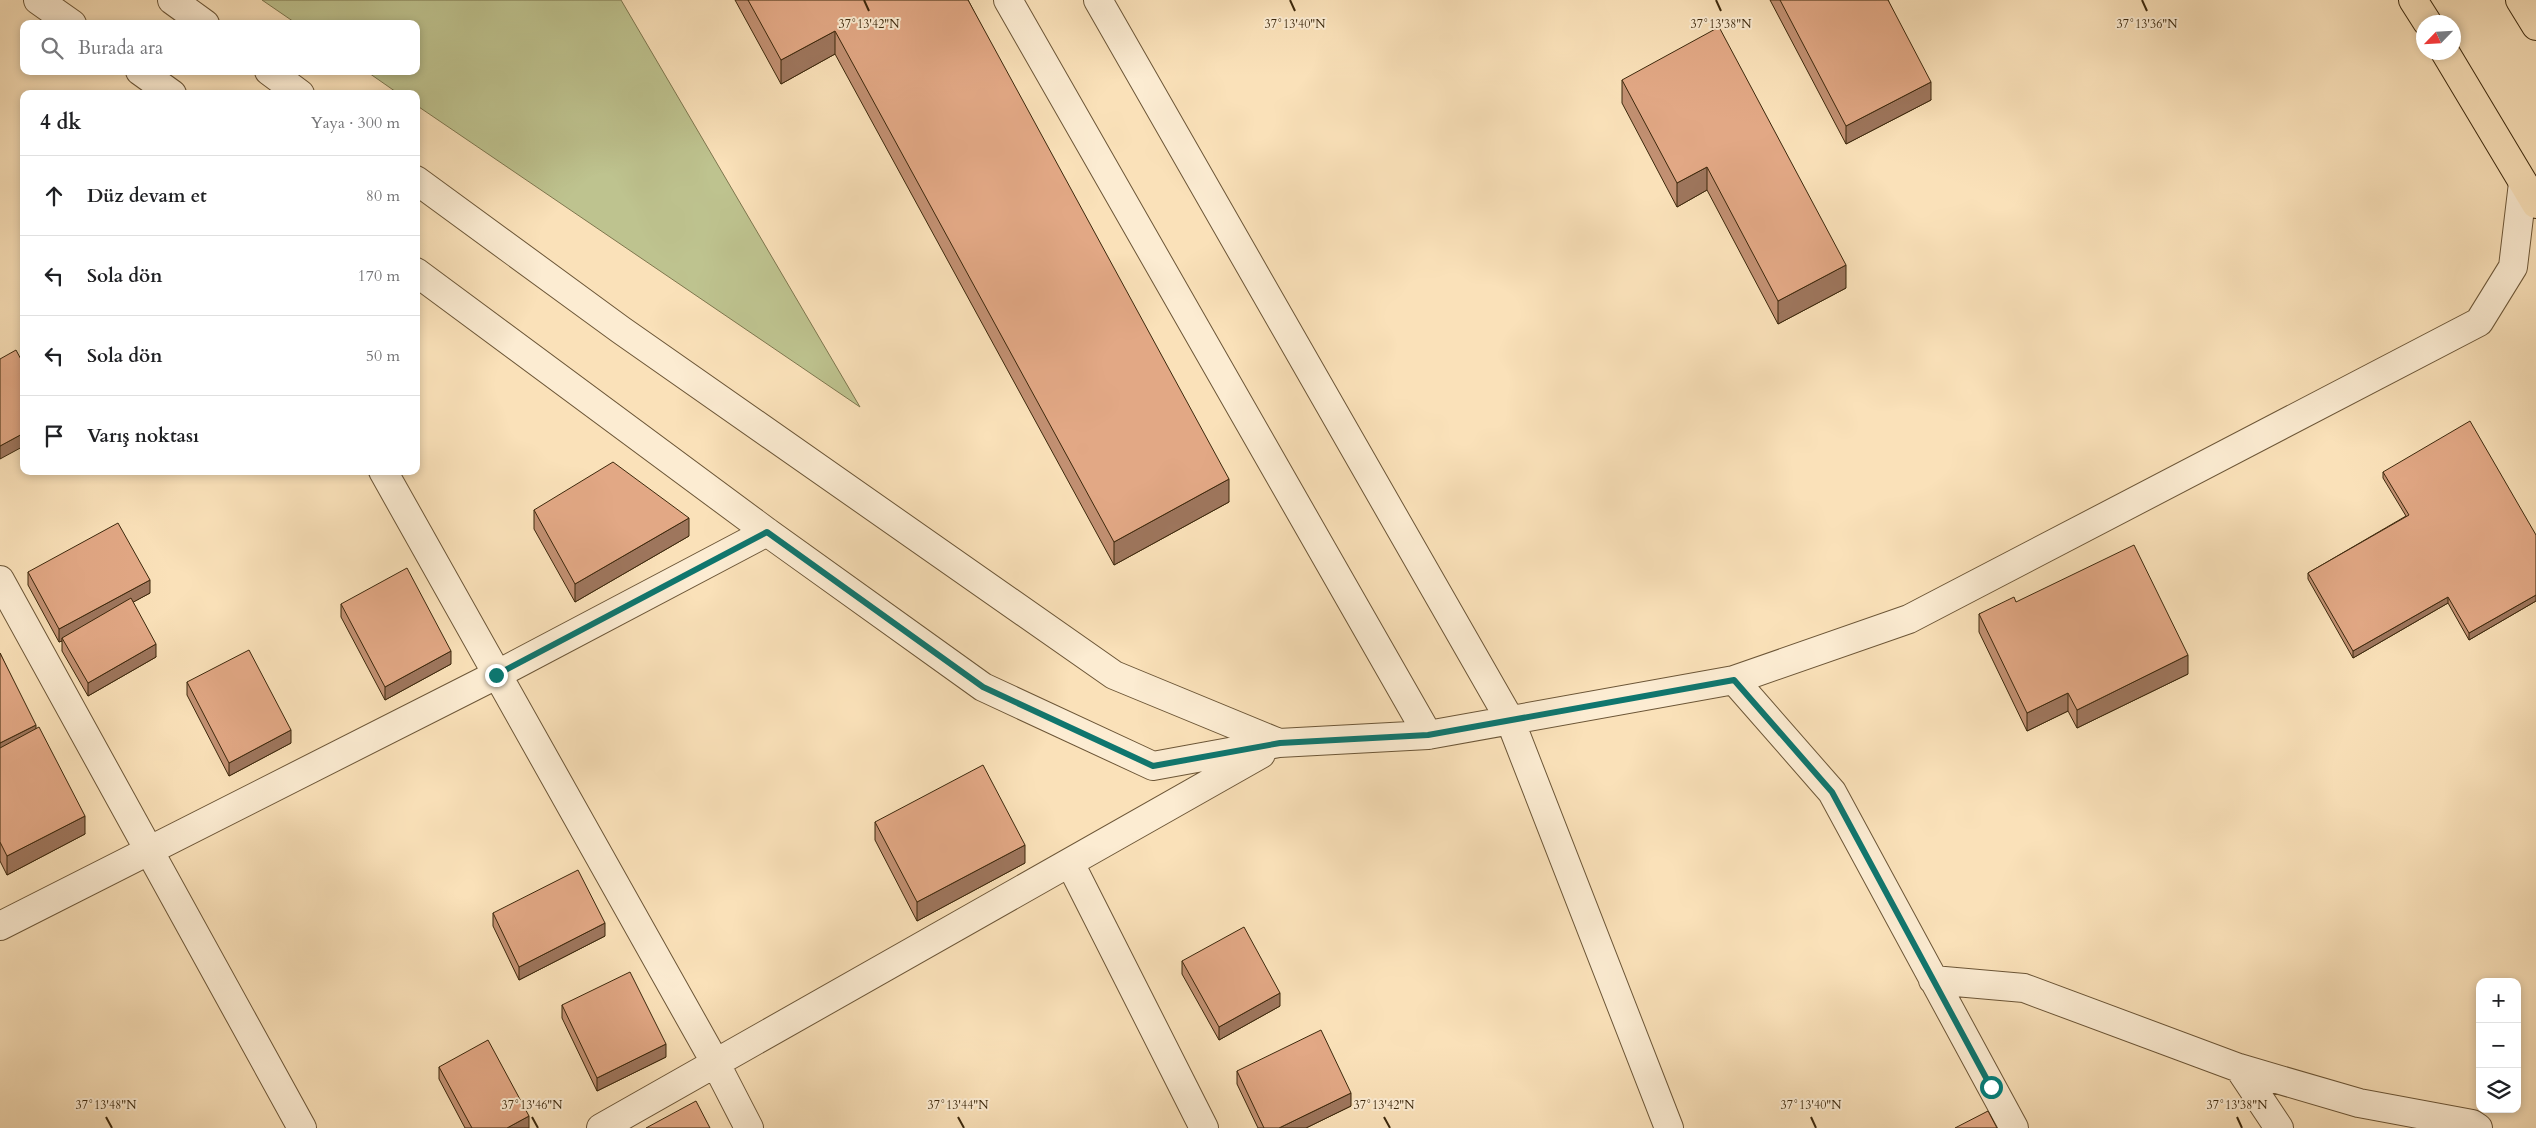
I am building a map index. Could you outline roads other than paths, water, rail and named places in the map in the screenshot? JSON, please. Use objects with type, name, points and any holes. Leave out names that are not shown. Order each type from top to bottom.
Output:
[{"type":"highway","points":[[2413,0],[2422,15]]},
{"type":"highway","points":[[2520,0],[2536,26]]},
{"type":"highway","points":[[2449,60],[2529,194]]},
{"type":"street","points":[[38,0],[66,20]]},
{"type":"street","points":[[172,0],[200,20]]},
{"type":"street","points":[[1008,0],[1428,735]]},
{"type":"street","points":[[1098,0],[1510,720],[1669,1128]]},
{"type":"street","points":[[146,75],[166,90]]},
{"type":"street","points":[[274,75],[295,90]]},
{"type":"street","points":[[420,183],[621,330],[1114,675],[1280,743]]},
{"type":"street","points":[[420,275],[767,532],[983,687],[1153,766],[1280,743],[1428,735],[1734,680],[1909,618],[2479,322],[2512,267],[2529,194]]},
{"type":"street","points":[[385,475],[716,1064],[749,1128]]},
{"type":"street","points":[[0,926],[496,675],[767,532]]},
{"type":"street","points":[[0,580],[302,1128]]},
{"type":"street","points":[[1734,680],[1832,792],[2014,1128]]},
{"type":"street","points":[[601,1128],[1280,743]]},
{"type":"street","points":[[1070,863],[1204,1128]]},
{"type":"street","points":[[1933,980],[2024,988],[2239,1068],[2359,1104],[2472,1124],[2478,1128]]},
{"type":"street","points":[[2239,1068],[2279,1128]]}]
